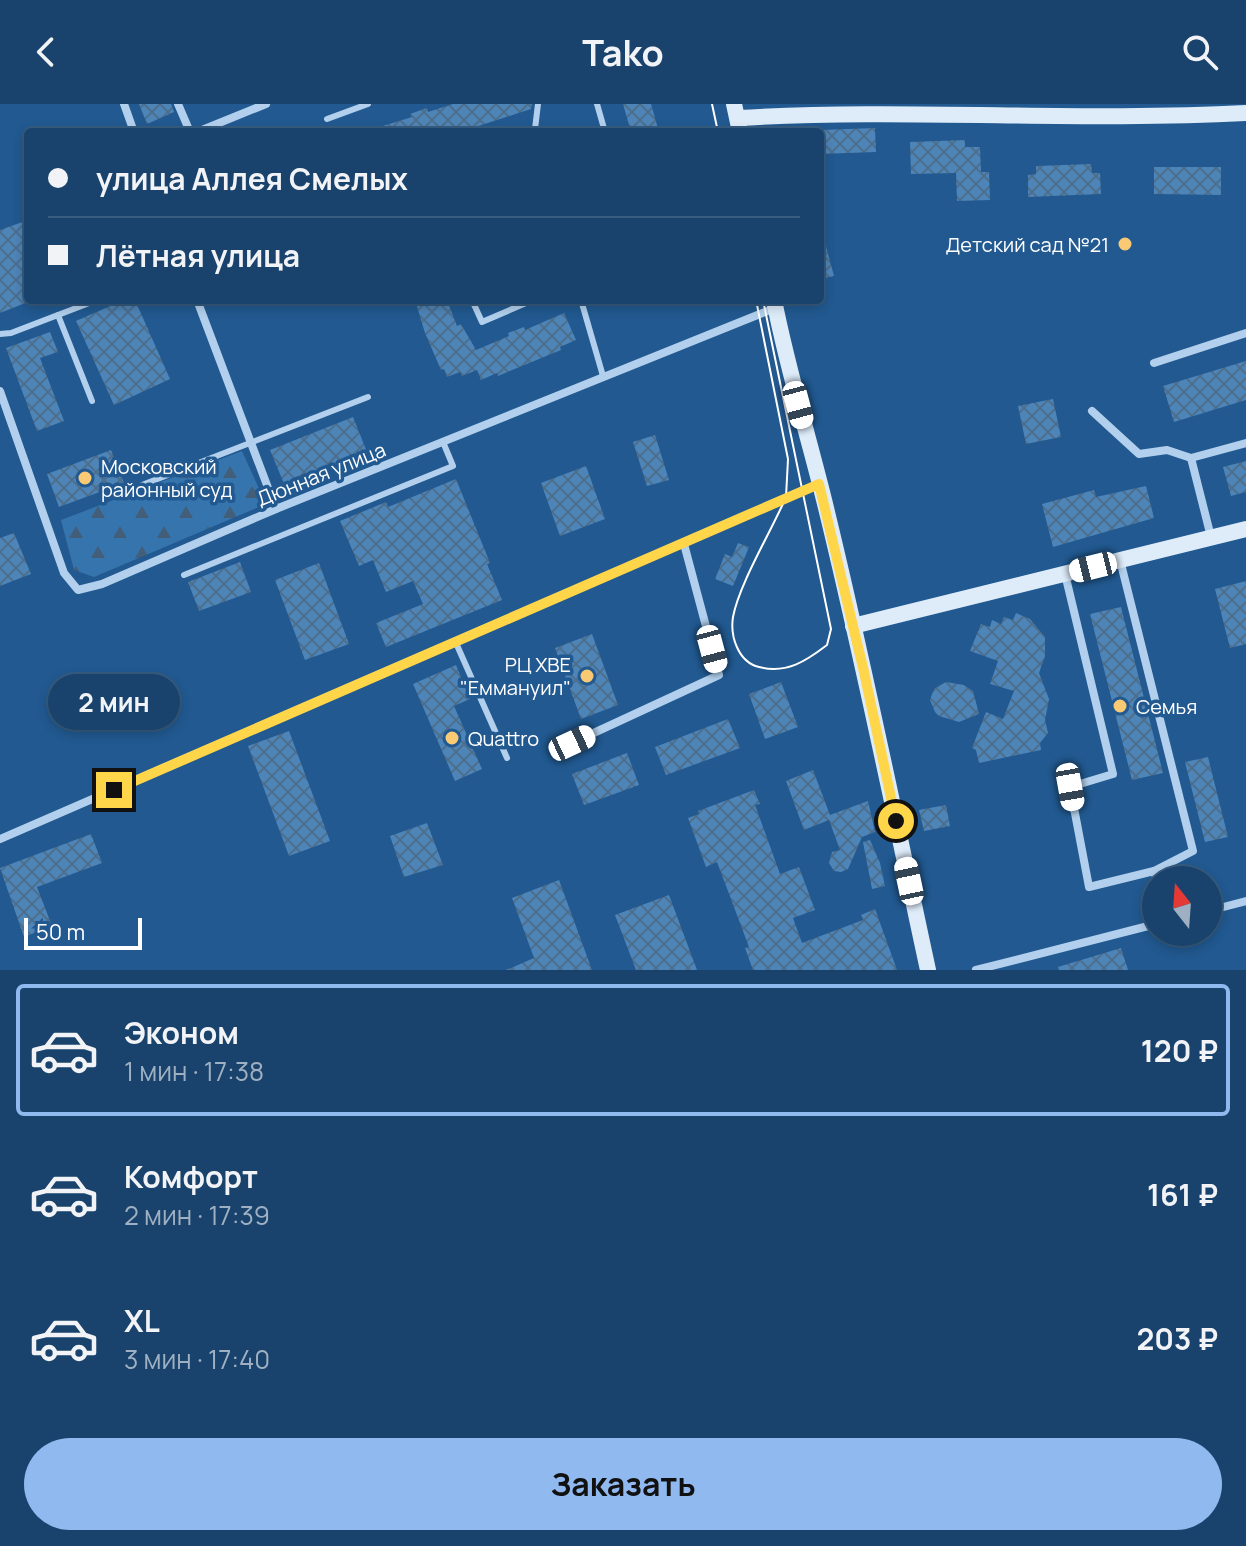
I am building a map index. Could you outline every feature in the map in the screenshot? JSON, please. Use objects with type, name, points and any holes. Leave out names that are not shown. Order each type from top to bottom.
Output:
[{"type":"main road","points":[[738,118],[821,110],[1246,113]]},
{"type":"main road","points":[[774,304],[853,626],[928,970]]},
{"type":"main road","points":[[853,626],[1246,529]]},
{"type":"street","points":[[124,104],[133,128]]},
{"type":"street","points":[[178,104],[188,128]]},
{"type":"street","points":[[236,104],[240,115]]},
{"type":"street","points":[[207,128],[266,104]]},
{"type":"street","points":[[199,304],[276,509]]},
{"type":"street","name":"Дюнная улица","points":[[0,391],[64,573],[78,590],[102,584],[774,304]]},
{"type":"street","points":[[1154,363],[1246,333]]},
{"type":"street","points":[[1092,411],[1139,454],[1167,450],[1191,458],[1246,443]]},
{"type":"street","points":[[1191,458],[1211,538]]},
{"type":"street","points":[[0,839],[819,484]]},
{"type":"street","points":[[572,743],[719,675],[684,544]]},
{"type":"street","points":[[1120,560],[1193,851],[1171,866]]},
{"type":"street","points":[[1065,574],[1113,774],[1070,787],[1089,887],[1142,878]]},
{"type":"street","points":[[1222,907],[1246,901]]},
{"type":"street","points":[[976,970],[1142,928]]},
{"type":"lane","points":[[327,119],[368,104]]},
{"type":"lane","points":[[535,128],[538,104]]},
{"type":"lane","points":[[597,104],[604,128]]},
{"type":"lane","points":[[0,334],[11,333],[58,315],[78,304]]},
{"type":"lane","points":[[474,304],[482,322],[524,304]]},
{"type":"lane","points":[[582,304],[603,376]]},
{"type":"lane","points":[[58,315],[92,401]]},
{"type":"lane","points":[[142,485],[368,397]]},
{"type":"lane","points":[[184,575],[453,466],[443,442]]},
{"type":"lane","points":[[456,643],[507,758]]},
{"type":"green space","points":[[242,451],[266,504],[94,577],[74,570],[61,520]]},
{"type":"building","points":[[139,104],[171,104],[174,112],[147,124]]},
{"type":"building","points":[[453,104],[532,104],[531,109],[472,128],[376,128],[412,117],[410,114],[427,108],[428,112]]},
{"type":"building","points":[[623,104],[651,104],[658,128],[630,128]]},
{"type":"building","points":[[875,128],[876,152],[824,154],[824,130]]},
{"type":"building","points":[[965,140],[965,147],[980,147],[981,172],[989,172],[990,200],[957,201],[956,173],[911,174],[910,142]]},
{"type":"building","points":[[1091,164],[1092,173],[1100,173],[1101,194],[1028,197],[1028,175],[1036,174],[1036,166]]},
{"type":"building","points":[[1154,167],[1221,167],[1221,195],[1154,194]]},
{"type":"building","points":[[24,221],[24,304],[0,313],[0,230]]},
{"type":"building","points":[[824,239],[834,276],[824,278]]},
{"type":"building","points":[[115,304],[137,304],[170,379],[114,405],[76,321]]},
{"type":"building","points":[[416,304],[449,304],[457,326],[461,324],[476,350],[509,336],[508,333],[524,327],[525,330],[564,313],[576,340],[560,347],[561,350],[481,380],[477,370],[462,376],[460,372],[447,377],[425,333]]},
{"type":"building","points":[[50,332],[58,352],[40,358],[64,421],[37,431],[6,348]]},
{"type":"building","points":[[1246,361],[1246,400],[1174,422],[1163,386]]},
{"type":"building","points":[[1053,399],[1061,437],[1026,444],[1018,406]]},
{"type":"building","points":[[353,417],[367,452],[285,486],[270,450]]},
{"type":"building","points":[[655,435],[669,480],[647,486],[633,442]]},
{"type":"building","name":"Московский районный суд","points":[[111,450],[124,483],[59,507],[47,474]]},
{"type":"building","points":[[1246,461],[1246,492],[1231,496],[1223,467]]},
{"type":"building","points":[[586,466],[605,519],[560,536],[541,483]]},
{"type":"building","points":[[456,479],[502,600],[386,647],[376,623],[423,604],[413,581],[386,592],[373,560],[359,566],[340,521],[386,502],[388,507]]},
{"type":"building","points":[[1146,486],[1154,518],[1053,547],[1042,504],[1094,490],[1096,497]]},
{"type":"building","points":[[14,533],[31,574],[0,586],[0,538]]},
{"type":"building","points":[[738,543],[749,547],[733,586],[715,579],[725,554],[732,557]]},
{"type":"building","points":[[240,562],[251,592],[199,611],[188,582]]},
{"type":"building","points":[[319,563],[349,644],[305,660],[275,580]]},
{"type":"building","points":[[1246,581],[1246,644],[1230,648],[1215,589]]},
{"type":"building","points":[[1121,607],[1163,773],[1132,780],[1090,614]]},
{"type":"building","points":[[1016,613],[1030,619],[1045,637],[1045,656],[1039,673],[1049,699],[1045,720],[1048,733],[1040,743],[1041,750],[979,763],[976,750],[972,748],[986,712],[1003,719],[1014,691],[990,684],[998,661],[970,651],[981,624],[990,627],[992,620],[1001,624],[1004,617],[1013,620]]},
{"type":"building","name":"РЦ ХВЕ \"Еммануил\"","points":[[592,634],[618,705],[581,719],[555,648]]},
{"type":"building","name":"Quattro","points":[[456,665],[470,699],[454,706],[482,769],[455,781],[413,684]]},
{"type":"building","points":[[781,682],[798,727],[765,739],[749,694]]},
{"type":"building","points":[[946,682],[964,685],[973,691],[979,714],[959,722],[939,716],[930,700],[935,688]]},
{"type":"building","points":[[728,719],[740,748],[666,775],[655,747]]},
{"type":"building","points":[[289,731],[330,841],[289,856],[248,746]]},
{"type":"building","points":[[627,753],[639,785],[584,805],[572,774]]},
{"type":"building","points":[[1208,757],[1228,837],[1205,842],[1185,762]]},
{"type":"building","points":[[813,770],[830,815],[868,801],[875,832],[862,837],[848,869],[841,872],[834,871],[829,863],[832,852],[840,850],[829,820],[804,830],[786,781]]},
{"type":"building","points":[[754,790],[760,804],[755,805],[780,874],[799,867],[815,910],[793,918],[802,943],[863,920],[861,915],[875,909],[897,970],[753,970],[745,948],[749,947],[717,862],[706,867],[688,818],[699,814],[698,811]]},
{"type":"building","points":[[946,805],[950,826],[924,831],[919,810]]},
{"type":"building","points":[[427,823],[443,865],[404,877],[390,836]]},
{"type":"building","points":[[91,834],[102,863],[37,887],[52,926],[24,937],[0,868]]},
{"type":"building","points":[[870,840],[885,886],[872,889],[863,842]]},
{"type":"building","points":[[559,880],[592,970],[506,970],[534,958],[512,898]]},
{"type":"building","points":[[669,895],[697,970],[636,970],[615,915]]},
{"type":"building","points":[[1121,948],[1128,970],[1059,970],[1058,967]]},
{"type":"tram line","points":[[712,104],[717,128]]},
{"type":"tram line","points":[[757,304],[788,459],[786,497],[736,604],[733,632],[737,647],[746,660],[759,667],[778,669],[804,661],[827,645],[831,629],[764,304]]},
{"type":"place","name":"Детский сад №21","points":[[1125,244]]},
{"type":"place","name":"Московский районный суд","points":[[85,478]]},
{"type":"place","name":"РЦ ХВЕ \"Еммануил\"","points":[[587,676]]},
{"type":"place","name":"Семья","points":[[1120,706]]},
{"type":"place","name":"Quattro","points":[[452,738]]},
{"type":"route","points":[[114,790],[819,484],[896,821]]}]
